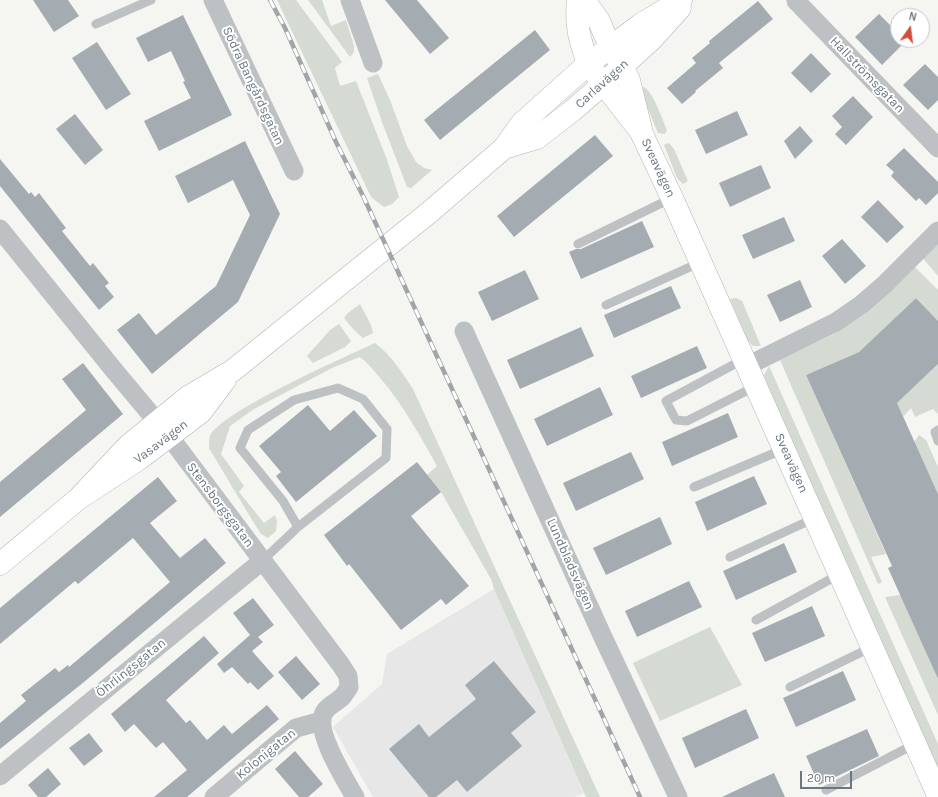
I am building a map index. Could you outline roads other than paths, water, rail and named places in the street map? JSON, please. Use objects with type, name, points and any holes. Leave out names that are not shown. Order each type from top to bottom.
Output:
[{"type":"main road","name":"Sveavägen","points":[[578,0],[576,17],[579,39],[588,64],[641,132],[746,362],[938,796]]},
{"type":"main road","name":"Sveavägen","points":[[584,0],[599,22],[610,47],[631,84],[641,132]]},
{"type":"main road","name":"Carlavägen","points":[[371,260],[504,148],[522,123],[588,64],[640,25],[681,0]]},
{"type":"main road","name":"Carlavägen","points":[[504,148],[537,138],[572,111],[652,39],[688,0]]},
{"type":"main road","name":"Vasavägen","points":[[0,564],[78,500],[128,446],[164,429],[188,397],[232,371],[371,260]]},
{"type":"street","name":"Södra Bangårdsgatan","points":[[212,0],[294,171]]},
{"type":"street","points":[[350,0],[373,63]]},
{"type":"street","name":"Hallströmsgatan","points":[[796,1],[938,148]]},
{"type":"street","name":"Stensborgsgatan","points":[[0,229],[113,370],[164,429],[341,665],[348,676],[349,687],[342,697],[324,712],[322,721]]},
{"type":"street","points":[[746,362],[836,322],[862,304],[884,285],[938,231]]},
{"type":"street","name":"Lundbladsvägen","points":[[464,331],[602,635],[678,797]]},
{"type":"street","name":"Öhrlingsgatan","points":[[0,776],[262,561]]},
{"type":"street","points":[[322,721],[332,757],[355,797]]},
{"type":"street","name":"Kolonigatan","points":[[214,797],[296,728],[322,721]]},
{"type":"lane","points":[[96,24],[151,0]]},
{"type":"lane","points":[[578,244],[672,198]]},
{"type":"lane","points":[[606,305],[701,262]]},
{"type":"lane","points":[[746,362],[666,401],[676,420],[687,421],[756,386]]},
{"type":"lane","points":[[262,561],[298,527],[386,458],[387,429],[363,400],[338,388],[294,400],[248,430],[240,448],[283,501],[298,527]]},
{"type":"lane","points":[[938,430],[935,432],[938,441]]},
{"type":"lane","points":[[694,487],[784,449]]},
{"type":"lane","points":[[730,557],[815,518]]},
{"type":"lane","points":[[756,620],[840,574]]},
{"type":"lane","points":[[790,687],[872,647]]},
{"type":"lane","points":[[826,790],[915,744]]},
{"type":"railway","points":[[270,0],[285,28],[336,142],[364,198],[640,797]]}]
